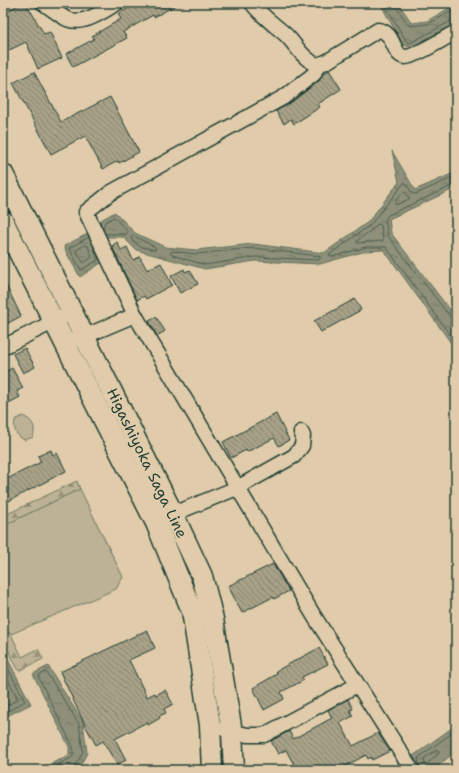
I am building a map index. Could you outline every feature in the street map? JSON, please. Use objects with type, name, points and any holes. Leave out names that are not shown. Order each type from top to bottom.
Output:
[{"type":"main road","name":"Higashiyoka Saga Line","points":[[3,174],[173,514],[202,576],[212,612],[232,732],[234,770]]},
{"type":"main road","name":"Higashiyoka Saga Line","points":[[3,221],[156,523],[192,611],[210,725],[212,770]]},
{"type":"street","points":[[43,3],[68,20],[80,21],[98,14],[117,3]]},
{"type":"street","points":[[252,3],[259,12],[286,35],[310,62],[316,65],[326,62],[378,30],[384,31],[389,35],[398,52],[402,56],[406,57],[456,32]]},
{"type":"street","points":[[316,65],[314,74],[284,96],[110,193],[86,212],[135,315],[237,488],[357,685],[410,767]]},
{"type":"street","points":[[3,347],[73,313]]},
{"type":"street","points":[[66,344],[135,315]]},
{"type":"street","points":[[173,514],[237,488],[294,456],[302,446],[303,436],[301,432]]},
{"type":"street","points":[[210,725],[247,735],[264,735],[357,685]]},
{"type":"green space","points":[[23,416],[33,424],[34,427],[33,437],[25,440],[17,435],[14,427],[15,420]]},
{"type":"green space","points":[[77,481],[80,489],[3,526],[3,516]]},
{"type":"green space","points":[[80,489],[123,577],[116,589],[11,634],[6,631],[3,633],[3,526]]},
{"type":"green space","points":[[6,631],[11,634],[22,657],[38,649],[43,659],[19,671],[5,644],[3,645],[3,633]]},
{"type":"water","points":[[380,3],[398,3],[412,23],[427,21],[456,4],[456,23],[411,47],[403,45]]},
{"type":"water","points":[[392,151],[415,190],[456,172],[456,188],[389,219],[391,233],[456,318],[456,350],[384,250],[366,251],[320,264],[255,261],[205,269],[136,250],[123,237],[106,237],[97,245],[104,261],[80,277],[64,246],[99,228],[101,220],[115,212],[135,233],[165,247],[196,250],[253,244],[324,253],[368,222],[399,182]]},
{"type":"water","points":[[3,650],[31,704],[3,718]]},
{"type":"water","points":[[48,666],[83,722],[87,753],[80,766],[72,770],[38,770],[69,755],[69,747],[33,674]]},
{"type":"water","points":[[456,725],[456,751],[433,770],[407,770],[410,758]]},
{"type":"building","points":[[21,3],[26,3],[44,34],[50,32],[62,58],[38,69],[26,42],[3,53],[3,14]]},
{"type":"building","points":[[138,3],[180,3],[154,17],[153,15],[123,32],[127,38],[73,67],[66,54],[94,39],[92,36],[121,19],[118,14]]},
{"type":"building","points":[[329,70],[341,89],[318,104],[320,107],[294,124],[291,119],[284,124],[276,111],[289,104],[319,81],[323,74]]},
{"type":"building","points":[[34,72],[61,122],[110,97],[139,152],[119,163],[118,161],[103,169],[85,136],[51,154],[13,83]]},
{"type":"building","points":[[117,242],[121,250],[127,247],[133,260],[140,257],[147,270],[161,263],[172,285],[146,299],[144,296],[137,300],[112,246]]},
{"type":"building","points":[[184,269],[185,272],[190,270],[198,284],[180,293],[171,276]]},
{"type":"building","points":[[3,279],[21,316],[3,326]]},
{"type":"building","points":[[355,299],[361,310],[321,332],[314,321]]},
{"type":"building","points":[[156,317],[165,331],[157,336],[149,321]]},
{"type":"building","points":[[25,348],[35,367],[23,373],[13,354]]},
{"type":"building","points":[[12,368],[23,388],[17,391],[20,397],[3,406],[3,373]]},
{"type":"building","points":[[276,414],[289,440],[279,446],[274,438],[247,452],[246,450],[231,458],[223,442]]},
{"type":"building","points":[[51,450],[53,455],[57,453],[66,471],[3,504],[3,481],[41,462],[38,456]]},
{"type":"building","points":[[273,564],[289,591],[274,599],[273,597],[242,613],[228,586]]},
{"type":"building","points":[[147,630],[155,648],[129,660],[147,697],[155,693],[156,695],[165,690],[173,704],[164,709],[166,713],[159,716],[160,718],[148,725],[147,722],[115,739],[126,760],[117,765],[103,741],[96,745],[60,672]]},
{"type":"building","points":[[319,648],[328,664],[302,677],[304,680],[281,692],[284,699],[264,710],[253,688],[277,674],[276,671]]},
{"type":"building","points":[[348,699],[353,709],[350,710],[353,716],[340,723],[353,746],[378,733],[390,751],[372,760],[371,757],[368,759],[366,755],[338,770],[297,770],[286,750],[278,754],[271,741],[289,731],[293,739],[332,718],[328,710]]}]
